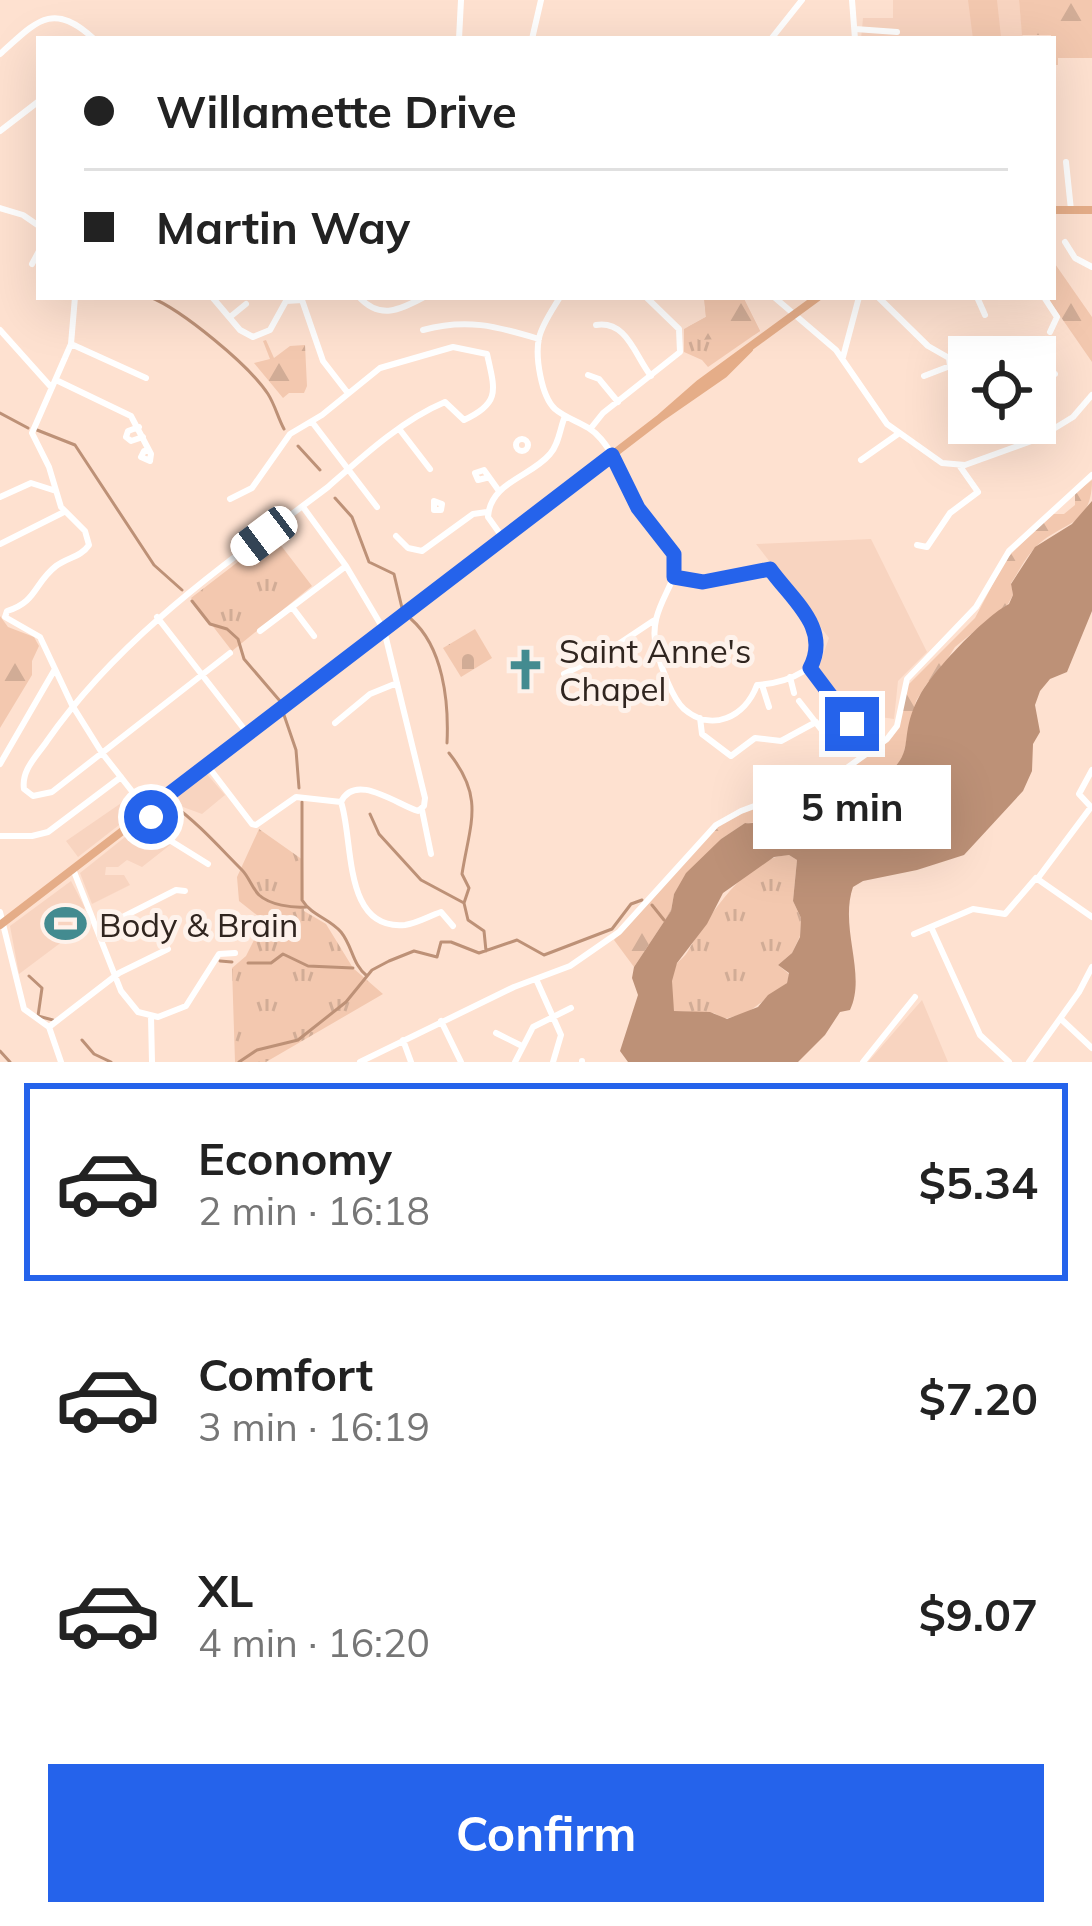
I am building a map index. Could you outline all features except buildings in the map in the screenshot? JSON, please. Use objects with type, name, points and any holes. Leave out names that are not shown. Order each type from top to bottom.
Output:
[{"type":"main road","points":[[1056,210],[1092,210]]},
{"type":"main road","points":[[1,920],[74,869],[814,300]]},
{"type":"street","points":[[459,36],[461,0]]},
{"type":"street","points":[[533,36],[541,0]]},
{"type":"street","points":[[773,36],[802,0]]},
{"type":"street","points":[[852,0],[855,34],[897,32]]},
{"type":"street","points":[[0,54],[38,20],[57,14],[91,36]]},
{"type":"street","points":[[0,130],[36,102]]},
{"type":"street","points":[[1066,162],[1071,210]]},
{"type":"street","points":[[0,208],[36,224]]},
{"type":"street","points":[[1065,242],[1072,256],[1092,267]]},
{"type":"street","points":[[32,264],[36,257]]},
{"type":"street","points":[[75,300],[71,344],[32,433],[64,512],[86,530],[88,548],[56,566],[27,603],[4,615],[40,637],[72,705],[147,812],[172,842],[208,864]]},
{"type":"street","points":[[215,300],[246,335],[263,336],[288,300]]},
{"type":"street","points":[[302,300],[323,361],[347,392]]},
{"type":"street","points":[[362,300],[373,309],[389,312],[417,300]]},
{"type":"street","points":[[558,300],[538,339],[547,398],[565,416],[591,428],[612,455],[638,508],[674,554],[674,577],[654,620],[656,650],[675,695],[688,712],[700,718],[728,719],[740,712],[757,686],[810,668],[818,652],[818,635],[770,569],[703,582],[674,577]]},
{"type":"street","points":[[591,428],[674,359],[682,343],[677,326],[649,300]]},
{"type":"street","points":[[777,300],[842,357],[871,405],[898,434],[937,461],[959,466],[1021,444]]},
{"type":"street","points":[[842,357],[858,300]]},
{"type":"street","points":[[884,300],[951,361],[946,368],[924,376]]},
{"type":"street","points":[[978,300],[985,315]]},
{"type":"street","points":[[1046,300],[1057,316],[1050,332]]},
{"type":"street","points":[[230,317],[245,304]]},
{"type":"street","points":[[423,330],[453,322],[489,323],[538,339]]},
{"type":"street","points":[[596,325],[611,324],[621,331],[651,376]]},
{"type":"street","points":[[0,330],[53,383],[125,412],[139,427],[149,451]]},
{"type":"street","points":[[71,344],[146,378]]},
{"type":"street","points":[[230,499],[250,490],[285,439],[393,362],[453,346],[484,351],[489,358],[492,402],[464,420],[445,402],[400,430],[157,617],[72,705],[23,776],[26,791],[33,796],[47,795],[230,653]]},
{"type":"street","points":[[588,375],[599,379],[618,402]]},
{"type":"street","points":[[1056,428],[1092,395]]},
{"type":"street","points":[[488,512],[499,491],[552,452],[565,416]]},
{"type":"street","points":[[312,422],[377,507]]},
{"type":"street","points":[[139,427],[126,437],[131,441],[143,437]]},
{"type":"street","points":[[400,430],[430,469]]},
{"type":"street","points":[[861,460],[898,434]]},
{"type":"street","points":[[526,450],[537,464]]},
{"type":"street","points":[[916,545],[927,547],[947,516],[978,492],[959,466]]},
{"type":"street","points":[[360,1062],[560,971],[623,928],[716,825],[837,776],[891,735],[907,679],[976,607],[1009,551],[1092,476]]},
{"type":"street","points":[[486,478],[499,491]]},
{"type":"street","points":[[0,497],[31,483],[56,491]]},
{"type":"street","points":[[302,507],[346,566],[384,630],[425,798],[422,810],[431,854]]},
{"type":"street","points":[[439,511],[450,530]]},
{"type":"street","points":[[0,544],[64,512]]},
{"type":"street","points":[[488,512],[503,538]]},
{"type":"street","points":[[396,536],[416,551],[425,549],[473,514],[488,512]]},
{"type":"street","points":[[260,632],[346,566]]},
{"type":"street","points":[[292,607],[314,636]]},
{"type":"street","points":[[157,617],[248,734]]},
{"type":"street","points":[[564,674],[654,620]]},
{"type":"street","points":[[800,701],[835,743],[846,735],[852,724],[810,668]]},
{"type":"street","points":[[0,764],[55,669]]},
{"type":"street","points":[[790,677],[794,692]]},
{"type":"street","points":[[335,723],[370,694],[397,683]]},
{"type":"street","points":[[762,685],[769,707]]},
{"type":"street","points":[[700,718],[704,736],[731,756],[755,738],[781,741],[816,722]]},
{"type":"street","points":[[207,765],[252,824],[296,797],[341,802]]},
{"type":"street","points":[[914,934],[971,909],[1005,914],[1091,807],[1079,794],[1092,770]]},
{"type":"street","points":[[0,836],[48,832],[121,777]]},
{"type":"street","points":[[422,810],[361,788],[348,790],[341,802],[356,890],[364,907],[390,924],[410,924],[441,912],[453,926]]},
{"type":"street","points":[[74,869],[131,1006],[151,1016],[168,1015],[186,1006],[219,953],[236,953]]},
{"type":"street","points":[[1038,878],[1092,917]]},
{"type":"street","points":[[98,931],[176,890],[185,891]]},
{"type":"street","points":[[1,920],[24,1009],[49,1027],[61,1062]]},
{"type":"street","points":[[931,927],[980,1035],[1010,1062]]},
{"type":"street","points":[[49,1027],[116,976],[168,949]]},
{"type":"street","points":[[1030,1062],[1092,967]]},
{"type":"street","points":[[536,979],[561,1035],[553,1062]]},
{"type":"street","points":[[863,1062],[915,997]]},
{"type":"street","points":[[515,1062],[534,1027],[571,1008]]},
{"type":"street","points":[[151,1016],[152,1062]]},
{"type":"street","points":[[1061,1019],[1092,1048]]},
{"type":"street","points":[[442,1021],[461,1062]]},
{"type":"street","points":[[496,1034],[522,1046]]},
{"type":"street","points":[[404,1040],[411,1062]]},
{"type":"shaded area","points":[[893,0],[1019,0],[1023,36],[861,36],[863,18],[893,18]]},
{"type":"shaded area","points":[[1092,501],[1092,611],[1067,672],[1050,679],[1040,691],[1035,705],[1040,732],[1023,791],[964,855],[853,887],[849,918],[856,981],[850,1010],[840,1012],[798,1062],[628,1062],[620,1051],[638,995],[634,967],[671,911],[686,873],[745,823],[812,809],[821,799],[848,796],[895,767],[902,758],[912,712],[927,685],[974,632],[1009,604],[1011,584],[1035,547],[1072,524]],"holes":[[[789,855],[797,860],[793,901],[801,918],[800,937],[778,965],[789,973],[787,983],[758,1007],[727,1019],[710,1012],[674,1011],[672,981],[677,963],[707,924],[723,893],[774,857]]]},
{"type":"shaded area","points":[[871,539],[927,652],[898,681],[894,719],[852,713],[818,669],[829,638],[756,544]]},
{"type":"shaded area","points":[[206,773],[225,795],[202,814],[183,807],[175,797]]},
{"type":"shaded area","points":[[130,797],[137,811],[78,857],[66,841]]},
{"type":"shaded area","points":[[145,821],[170,845],[142,867],[127,860],[118,867],[106,867],[105,875],[124,875],[130,885],[92,904],[80,873]]},
{"type":"shaded area","points":[[71,881],[85,908],[70,919],[75,932],[19,974],[10,926]]},
{"type":"shaded area","points":[[922,1000],[948,1062],[868,1062]]},
{"type":"green space","points":[[968,0],[997,0],[1001,36],[973,36]]},
{"type":"green space","points":[[1019,0],[1092,0],[1092,58],[1058,58],[1056,65],[1056,36],[1022,35]]},
{"type":"green space","points":[[1056,265],[1092,317],[1092,362],[1049,300],[1056,300]]},
{"type":"green space","points":[[704,300],[744,300],[760,331],[708,367],[684,352],[684,329],[706,317]]},
{"type":"green space","points":[[704,300],[744,300],[760,331],[754,335],[750,324],[719,339],[699,340],[688,327],[706,317]]},
{"type":"green space","points":[[266,340],[274,358],[290,346],[305,345],[304,393],[283,398],[254,363],[270,359]]},
{"type":"green space","points":[[1092,480],[1080,516],[1033,550],[1011,583],[1013,595],[1008,604],[955,647],[926,685],[916,701],[901,764],[853,795],[821,799],[812,809],[745,823],[721,839],[674,894],[671,911],[634,967],[614,940],[718,826],[740,813],[823,783],[893,736],[906,687],[975,618],[1006,559],[1051,514],[1064,514],[1075,505],[1075,493]]},
{"type":"green space","points":[[273,535],[312,586],[232,651],[191,598]]},
{"type":"green space","points":[[0,616],[8,627],[34,637],[39,646],[32,675],[0,728]]},
{"type":"green space","points":[[475,629],[492,658],[461,677],[443,648]]},
{"type":"green space","points":[[259,829],[303,860],[304,911],[326,924],[353,968],[383,994],[266,1062],[235,1062],[232,968],[246,956],[260,928],[258,916],[239,901],[237,877]]},
{"type":"green space","points":[[789,855],[797,860],[793,901],[801,918],[792,953],[778,965],[789,974],[787,983],[747,1013],[724,1019],[714,1013],[674,1011],[671,994],[676,965],[717,907],[758,866]]},
{"type":"waterway","points":[[156,300],[246,368],[268,394],[284,429]]},
{"type":"waterway","points":[[0,413],[28,428]]},
{"type":"waterway","points":[[37,430],[75,445],[154,565],[182,590]]},
{"type":"waterway","points":[[298,446],[320,470]]},
{"type":"waterway","points":[[335,498],[352,517],[369,562],[394,574],[402,608]]},
{"type":"waterway","points":[[192,601],[210,624],[227,629],[238,639],[244,659],[280,701]]},
{"type":"waterway","points":[[411,619],[430,644],[442,676],[447,743]]},
{"type":"waterway","points":[[284,715],[296,750],[299,788]]},
{"type":"waterway","points":[[449,753],[471,798],[462,874],[469,888],[464,903],[468,920],[484,931],[486,951]]},
{"type":"waterway","points":[[302,802],[302,900],[341,932],[367,976]]},
{"type":"waterway","points":[[172,804],[242,870],[259,895],[281,905],[306,907]]},
{"type":"waterway","points":[[370,814],[379,834],[421,880],[464,903]]},
{"type":"waterway","points":[[239,1062],[257,1050],[298,1040],[346,1002],[372,970],[389,961],[414,951],[437,957],[441,942],[479,953],[517,940],[544,955],[612,929],[631,904],[642,900]]},
{"type":"waterway","points":[[652,905],[664,920]]},
{"type":"waterway","points":[[248,963],[271,963],[283,954],[308,966],[353,968]]},
{"type":"waterway","points":[[220,961],[232,962]]},
{"type":"waterway","points":[[29,976],[42,988],[38,1016],[53,1020]]},
{"type":"waterway","points":[[82,1040],[94,1054],[111,1062]]},
{"type":"waterway","points":[[0,1051],[10,1062]]},
{"type":"place","name":"Saint Anne's Chapel","points":[[525,669]]},
{"type":"place","name":"Body & Brain","points":[[65,924]]},
{"type":"route","points":[[151,817],[147,812],[151,808],[612,455],[638,508],[674,554],[674,577],[703,582],[770,569],[816,629],[819,646],[810,668],[852,724]]}]
